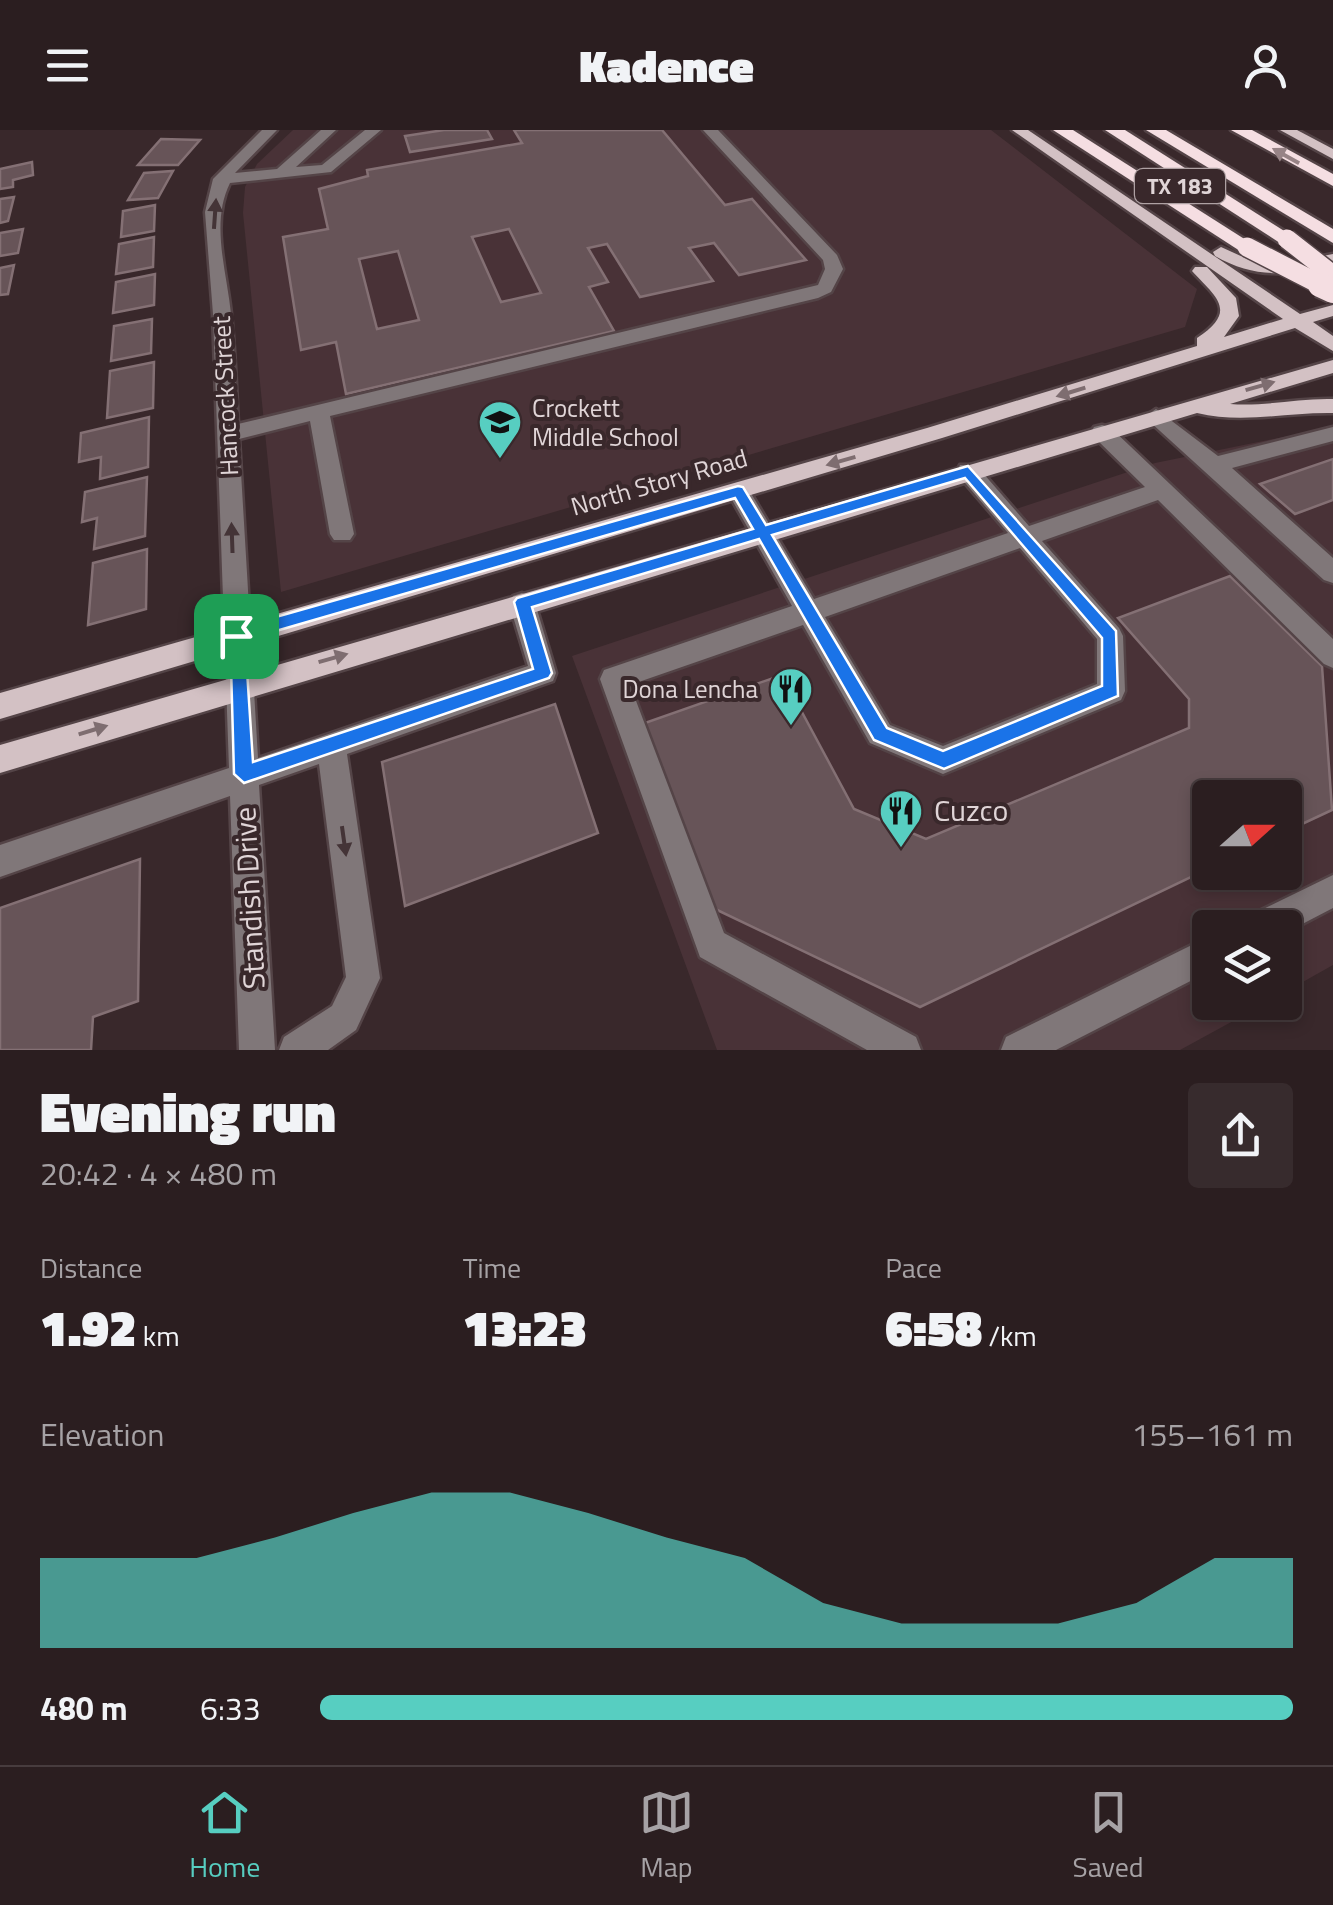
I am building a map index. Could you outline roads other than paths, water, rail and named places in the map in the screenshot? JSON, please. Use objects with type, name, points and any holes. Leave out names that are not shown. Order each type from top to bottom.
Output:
[{"type":"highway","points":[[1061,130],[1333,275]]},
{"type":"highway","name":"TX 183","points":[[1092,130],[1267,243]]},
{"type":"highway","points":[[1114,130],[1333,288]]},
{"type":"highway","points":[[1154,130],[1330,230]]},
{"type":"highway","points":[[1176,130],[1330,230]]},
{"type":"highway","points":[[1240,130],[1333,181]]},
{"type":"main road","points":[[1287,130],[1333,154]]},
{"type":"main road","points":[[1306,130],[1333,144]]},
{"type":"main road","points":[[1026,135],[1072,155],[1237,263],[1282,273],[1333,259]]},
{"type":"main road","points":[[1026,135],[1333,345]]},
{"type":"main road","points":[[1026,135],[1049,161],[1221,286],[1229,300],[1228,324],[1215,336],[1165,364]]},
{"type":"main road","name":"North Story Road","points":[[0,706],[738,491],[1333,310]]},
{"type":"main road","points":[[0,758],[1333,366]]},
{"type":"main road","points":[[1188,407],[1253,413],[1298,405],[1333,406]]},
{"type":"street","points":[[220,179],[242,152],[270,130]]},
{"type":"street","points":[[279,175],[328,130]]},
{"type":"street","points":[[220,179],[326,168],[374,130]]},
{"type":"street","points":[[228,434],[824,288],[834,269],[831,259],[710,130]]},
{"type":"street","name":"Hancock Street","points":[[220,179],[212,213],[222,314],[239,686]]},
{"type":"street","points":[[319,412],[342,534]]},
{"type":"street","points":[[1156,416],[1333,573]]},
{"type":"street","points":[[1102,432],[1333,656]]},
{"type":"street","points":[[1214,465],[1333,434]]},
{"type":"street","points":[[738,491],[880,734],[944,760],[1111,690],[1110,636],[968,472]]},
{"type":"street","points":[[904,1050],[712,945],[614,679],[1162,490]]},
{"type":"street","points":[[0,861],[543,673],[522,602]]},
{"type":"street","name":"Standish Drive","points":[[239,686],[257,1050]]},
{"type":"street","points":[[297,1050],[344,1018],[363,978],[332,745]]},
{"type":"street","points":[[1296,910],[1333,891]]},
{"type":"street","points":[[1019,1050],[1192,962]]},
{"type":"place","name":"Crockett Middle School","points":[[500,460]]},
{"type":"place","name":"Dona Lencha","points":[[791,727]]},
{"type":"place","name":"Cuzco","points":[[901,849]]}]
